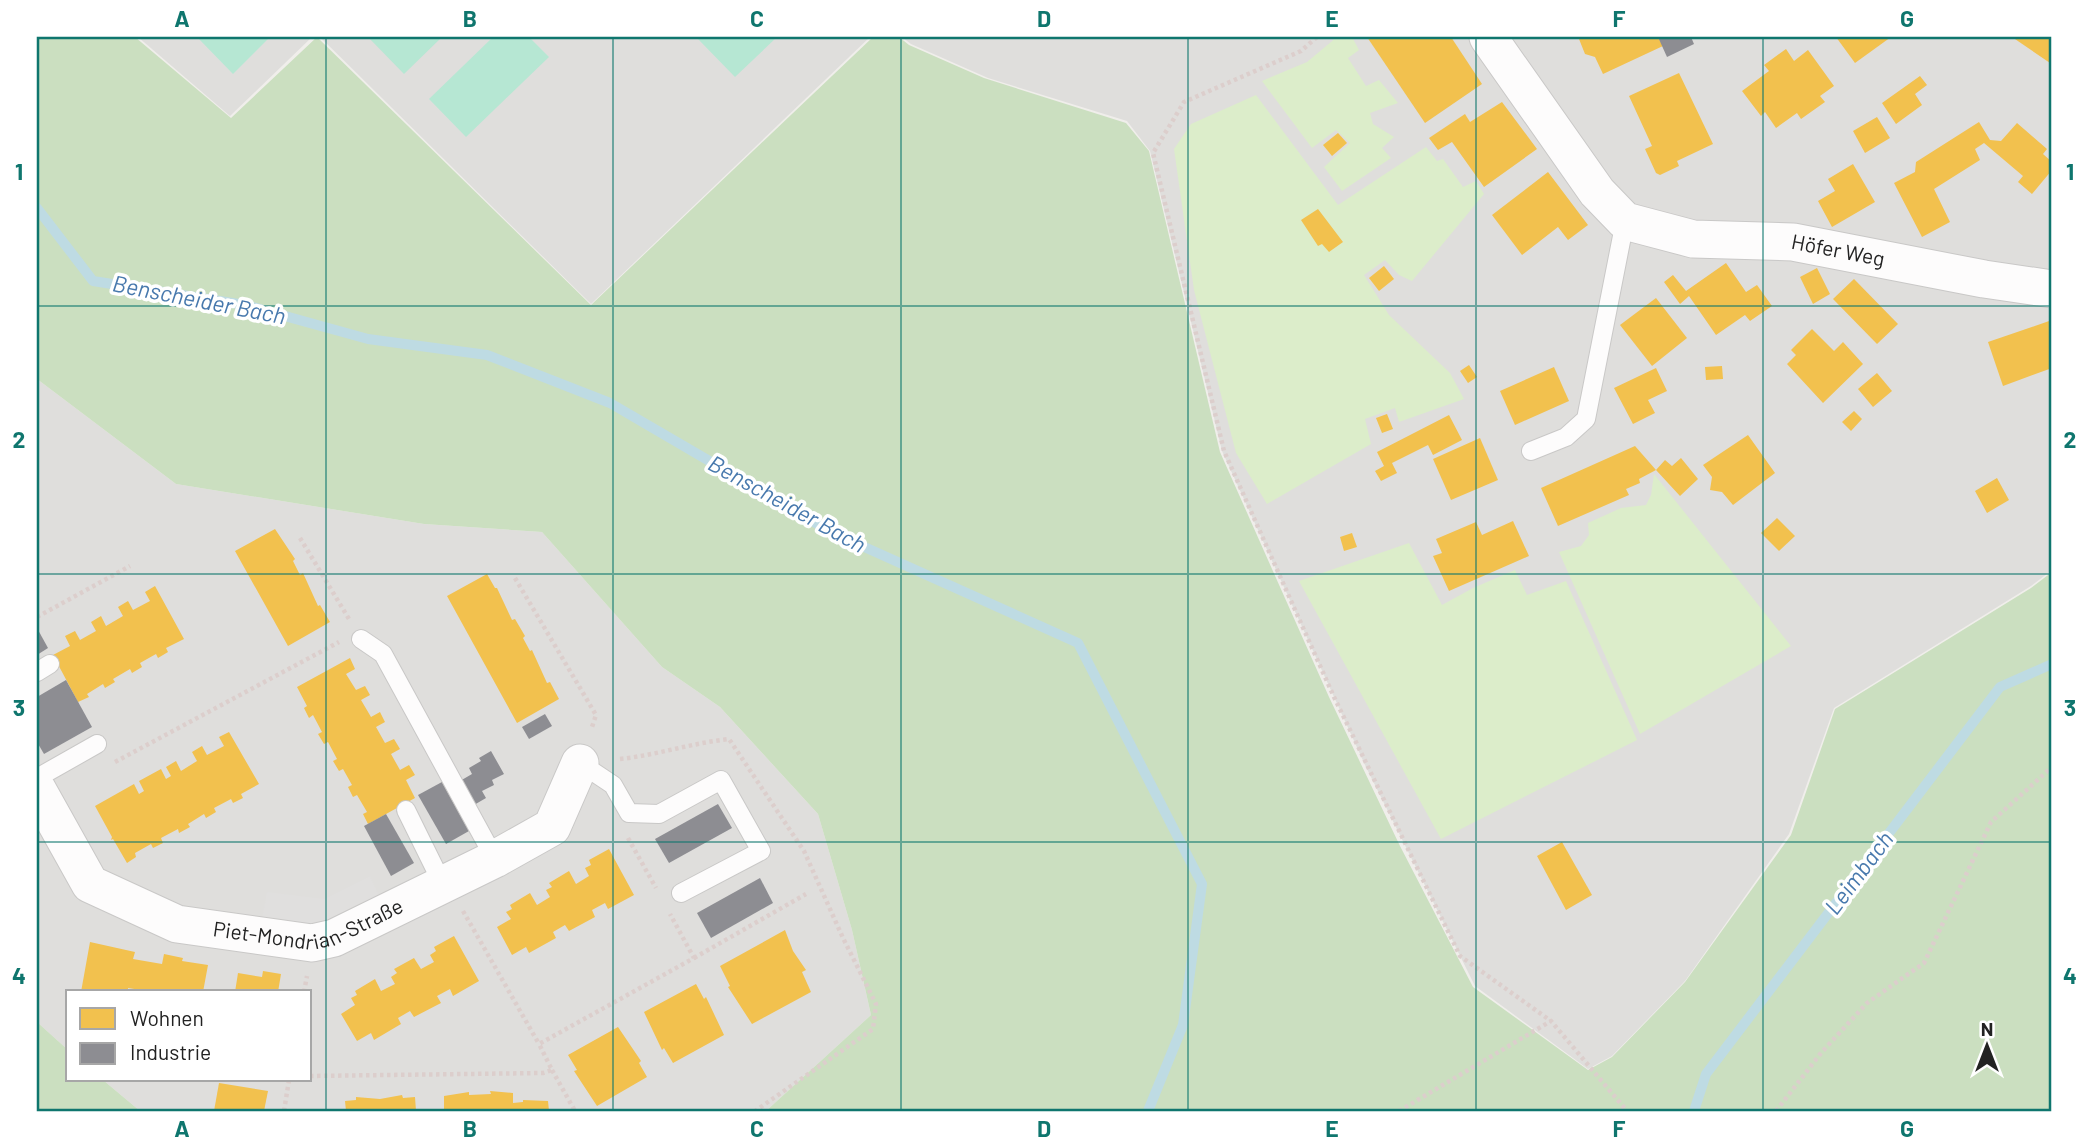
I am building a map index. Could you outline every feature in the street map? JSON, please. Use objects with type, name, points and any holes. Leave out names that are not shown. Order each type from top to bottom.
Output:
[{"type":"street","points":[[1488,37],[1597,192],[1625,221]]},
{"type":"street","name":"Höfer Weg","points":[[1625,221],[1693,239],[1793,242],[1984,279],[2052,289]]},
{"type":"street","name":"Piet-Mondrian-Straße","points":[[37,789],[90,884],[177,924],[312,943],[334,938],[495,859],[552,827],[580,763]]},
{"type":"lane","points":[[1531,451],[1566,437],[1586,419],[1625,221]]},
{"type":"lane","points":[[361,639],[383,654],[495,859]]},
{"type":"lane","points":[[37,778],[97,744]]},
{"type":"lane","points":[[580,763],[613,785],[629,813],[659,814],[722,780],[761,851],[681,893]]},
{"type":"lane","points":[[406,810],[445,884]]},
{"type":"path","points":[[1317,37],[1301,51],[1184,102],[1153,153],[1224,451],[1334,697],[1460,956],[1551,1021],[1628,1111]]},
{"type":"path","points":[[300,538],[361,639]]},
{"type":"path","points":[[37,617],[130,566]]},
{"type":"path","points":[[515,578],[596,715],[580,763],[652,755],[701,742],[729,739],[804,851],[876,1004],[873,1029],[755,1111]]},
{"type":"path","points":[[115,762],[353,635],[361,639]]},
{"type":"path","points":[[1776,1111],[1821,1053],[1867,1003],[1924,963],[1991,822],[2052,767]]},
{"type":"path","points":[[625,806],[617,819],[656,890]]},
{"type":"path","points":[[445,884],[575,1111]]},
{"type":"path","points":[[539,1044],[806,894]]},
{"type":"path","points":[[670,914],[694,958]]},
{"type":"path","points":[[1399,1111],[1551,1021]]},
{"type":"path","points":[[312,1076],[543,1073],[552,1070]]},
{"type":"path","points":[[284,1111],[289,1082]]},
{"type":"shaded area","points":[[138,37],[312,37],[230,116]]},
{"type":"shaded area","points":[[320,37],[870,37],[591,304]]},
{"type":"shaded area","points":[[902,37],[2052,37],[2052,570],[2031,586],[1834,708],[1789,834],[1685,981],[1612,1056],[1588,1069],[1475,986],[1365,765],[1222,451],[1150,151],[1127,121],[988,78],[911,44]]},
{"type":"shaded area","points":[[37,379],[176,484],[424,524],[542,532],[662,667],[720,707],[818,814],[852,930],[871,1015],[766,1111],[140,1111],[105,1082],[312,1082],[312,990],[66,990],[66,1048],[37,1022]]},
{"type":"shaded area","points":[[370,876],[382,902],[331,922],[309,924],[262,918],[267,892],[324,899]]},
{"type":"green space","points":[[37,37],[135,37],[231,118],[317,37],[591,305],[873,37],[899,37],[909,45],[984,78],[1126,123],[1149,151],[1220,452],[1329,697],[1400,846],[1473,987],[1588,1070],[1612,1057],[1685,982],[1791,835],[1835,709],[2031,588],[2052,572],[2052,1111],[766,1111],[871,1015],[852,930],[818,814],[720,707],[662,667],[542,532],[424,524],[176,484],[37,379]]},
{"type":"green space","points":[[197,37],[270,37],[233,74]]},
{"type":"green space","points":[[368,37],[442,37],[404,74]]},
{"type":"green space","points":[[493,37],[529,37],[549,57],[466,137],[429,99]]},
{"type":"green space","points":[[777,37],[735,77],[698,39]]},
{"type":"green space","points":[[1337,37],[1352,37],[1359,50],[1348,58],[1366,86],[1379,80],[1398,103],[1370,113],[1373,124],[1394,137],[1382,148],[1391,158],[1342,191],[1324,167],[1350,143],[1336,130],[1312,148],[1262,81],[1307,62]]},
{"type":"green space","points":[[1256,95],[1338,205],[1426,147],[1437,161],[1443,159],[1463,187],[1476,181],[1484,194],[1412,281],[1399,275],[1385,260],[1364,275],[1389,315],[1450,373],[1464,399],[1399,422],[1395,408],[1365,419],[1371,444],[1267,504],[1236,453],[1194,290],[1174,149],[1191,124]]},
{"type":"green space","points":[[1654,474],[1791,646],[1640,734],[1559,552],[1581,546],[1589,535],[1588,523],[1621,508],[1646,505],[1651,495]]},
{"type":"green space","points":[[1409,543],[1442,605],[1515,570],[1527,595],[1566,581],[1637,740],[1441,839],[1299,581]]},
{"type":"green space","points":[[37,1022],[66,1048],[66,1082],[105,1082],[140,1111],[37,1111]]},
{"type":"building: Wohnen","points":[[1367,37],[1451,37],[1482,84],[1425,123]]},
{"type":"building: Wohnen","points":[[1658,37],[1663,46],[1603,74],[1595,57],[1585,54],[1579,39]]},
{"type":"building: Wohnen","points":[[1836,37],[1891,37],[1855,63]]},
{"type":"building: Wohnen","points":[[2012,37],[2052,37],[2052,62],[2050,63]]},
{"type":"building: Wohnen","points":[[1786,49],[1794,61],[1808,50],[1834,86],[1820,96],[1825,102],[1801,119],[1797,113],[1776,128],[1765,112],[1761,116],[1742,91],[1769,71],[1764,65]]},
{"type":"building: Wohnen","points":[[1679,73],[1713,144],[1677,161],[1679,166],[1660,175],[1656,173],[1645,149],[1652,146],[1629,96]]},
{"type":"building: Wohnen","points":[[1920,76],[1927,85],[1915,94],[1922,105],[1896,124],[1882,103]]},
{"type":"building: Wohnen","points":[[1502,102],[1537,149],[1484,187],[1452,142],[1438,150],[1429,138],[1465,114],[1470,122]]},
{"type":"building: Wohnen","points":[[1877,117],[1890,138],[1865,153],[1853,131]]},
{"type":"building: Wohnen","points":[[1979,122],[1990,140],[2001,141],[2017,123],[2047,149],[2043,154],[2052,162],[2052,170],[2032,194],[2018,182],[2023,176],[1984,143],[1975,149],[1980,160],[1934,189],[1950,222],[1922,237],[1894,183],[1915,172],[1916,162]]},
{"type":"building: Wohnen","points":[[1338,133],[1347,143],[1332,156],[1323,145]]},
{"type":"building: Wohnen","points":[[1853,164],[1875,202],[1832,227],[1818,201],[1835,191],[1828,179]]},
{"type":"building: Wohnen","points":[[1548,172],[1588,225],[1568,240],[1558,227],[1522,255],[1492,215]]},
{"type":"building: Wohnen","points":[[1318,209],[1343,242],[1329,252],[1322,244],[1318,246],[1301,220]]},
{"type":"building: Wohnen","points":[[1726,263],[1746,292],[1757,285],[1772,306],[1750,321],[1745,315],[1716,335],[1689,296],[1680,304],[1664,282],[1673,275],[1686,291]]},
{"type":"building: Wohnen","points":[[1384,266],[1394,279],[1379,291],[1369,278]]},
{"type":"building: Wohnen","points":[[1817,268],[1830,294],[1813,304],[1800,277]]},
{"type":"building: Wohnen","points":[[1854,279],[1898,324],[1877,344],[1833,299]]},
{"type":"building: Wohnen","points":[[1656,298],[1687,338],[1652,366],[1620,325]]},
{"type":"building: Wohnen","points":[[2052,320],[2052,368],[2003,386],[1988,342]]},
{"type":"building: Wohnen","points":[[1812,329],[1834,351],[1843,342],[1863,364],[1823,403],[1787,364],[1796,355],[1791,350]]},
{"type":"building: Wohnen","points":[[1469,365],[1477,377],[1468,383],[1460,371]]},
{"type":"building: Wohnen","points":[[1722,366],[1723,379],[1706,380],[1705,367]]},
{"type":"building: Wohnen","points":[[1554,367],[1569,401],[1515,425],[1500,391]]},
{"type":"building: Wohnen","points":[[1656,368],[1667,391],[1648,400],[1655,413],[1633,424],[1614,388]]},
{"type":"building: Wohnen","points":[[1877,373],[1892,391],[1873,407],[1858,389]]},
{"type":"building: Wohnen","points":[[1854,411],[1862,419],[1851,431],[1842,422]]},
{"type":"building: Wohnen","points":[[1387,414],[1393,429],[1382,433],[1376,418]]},
{"type":"building: Wohnen","points":[[1449,415],[1462,440],[1433,455],[1428,445],[1392,463],[1397,473],[1381,481],[1375,471],[1384,466],[1377,452]]},
{"type":"building: Wohnen","points":[[1748,435],[1775,473],[1733,505],[1722,492],[1710,490],[1712,477],[1703,465]]},
{"type":"building: Wohnen","points":[[1480,438],[1498,480],[1451,500],[1433,459]]},
{"type":"building: Wohnen","points":[[1635,446],[1656,470],[1639,479],[1640,483],[1626,489],[1629,495],[1558,526],[1541,488]]},
{"type":"building: Wohnen","points":[[1681,458],[1698,479],[1680,496],[1656,470],[1665,460],[1672,466]]},
{"type":"building: Wohnen","points":[[1997,478],[2009,500],[1987,513],[1975,491]]},
{"type":"building: Wohnen","points":[[1777,518],[1795,536],[1779,551],[1761,533]]},
{"type":"building: Wohnen","points":[[1513,521],[1529,556],[1449,591],[1433,556],[1442,553],[1436,539],[1476,522],[1482,535]]},
{"type":"building: Wohnen","points":[[275,529],[295,559],[293,561],[300,575],[303,573],[318,606],[320,605],[330,622],[288,646],[235,551]]},
{"type":"building: Wohnen","points":[[1352,533],[1357,547],[1344,551],[1340,537]]},
{"type":"building: Wohnen","points":[[487,574],[497,588],[512,620],[515,619],[525,636],[523,638],[530,651],[532,650],[547,683],[550,682],[559,699],[517,723],[447,596]]},
{"type":"building: Wohnen","points":[[155,586],[184,639],[166,648],[168,652],[158,658],[156,654],[140,663],[142,667],[132,673],[130,669],[113,679],[115,682],[105,688],[103,684],[87,694],[89,697],[78,702],[53,655],[70,646],[65,636],[75,631],[80,640],[96,631],[91,622],[101,616],[106,626],[123,616],[118,607],[128,601],[133,610],[150,601],[145,592]]},
{"type":"building: Wohnen","points":[[350,658],[355,669],[346,674],[356,690],[365,686],[370,695],[361,700],[371,717],[380,712],[385,722],[376,727],[385,743],[394,739],[400,749],[391,754],[400,770],[409,765],[415,775],[406,780],[415,798],[368,824],[363,814],[367,812],[357,795],[353,797],[348,787],[352,785],[343,769],[339,771],[333,761],[337,759],[328,742],[324,744],[318,734],[322,732],[313,715],[309,718],[304,708],[307,706],[297,687]]},
{"type":"building: Wohnen","points":[[229,732],[259,784],[241,794],[243,798],[233,803],[231,799],[214,808],[216,812],[206,818],[204,814],[188,824],[190,827],[179,833],[178,829],[161,838],[163,843],[153,848],[151,844],[135,853],[136,857],[127,863],[113,839],[111,840],[112,837],[95,806],[134,784],[139,794],[144,791],[139,781],[161,769],[166,779],[171,776],[166,767],[176,761],[181,771],[197,761],[192,752],[202,746],[207,755],[224,746],[219,737]]},
{"type":"building: Wohnen","points":[[1562,842],[1592,895],[1566,910],[1537,856]]},
{"type":"building: Wohnen","points":[[609,849],[634,895],[608,909],[605,903],[592,910],[595,917],[569,931],[565,925],[553,932],[556,938],[529,953],[526,947],[512,955],[497,927],[511,919],[506,912],[512,909],[510,905],[530,893],[537,905],[550,897],[546,890],[552,887],[549,883],[569,871],[576,884],[589,876],[585,868],[591,865],[589,860]]},
{"type":"building: Wohnen","points":[[785,930],[793,951],[806,970],[802,972],[811,992],[752,1024],[728,987],[730,986],[720,966]]},
{"type":"building: Wohnen","points":[[454,936],[479,981],[453,996],[450,989],[437,996],[441,1003],[414,1017],[410,1011],[398,1018],[401,1024],[374,1040],[371,1033],[357,1041],[341,1014],[355,1005],[351,998],[357,995],[355,991],[375,979],[381,991],[395,984],[391,977],[397,973],[394,969],[414,958],[421,969],[434,962],[430,955],[436,951],[434,947]]},
{"type":"building: Wohnen","points":[[90,942],[135,952],[133,959],[162,964],[164,954],[183,958],[182,961],[208,965],[203,990],[81,990]]},
{"type":"building: Wohnen","points":[[263,971],[281,974],[278,990],[235,990],[238,973],[262,977]]},
{"type":"building: Wohnen","points":[[696,984],[704,999],[706,997],[724,1035],[673,1063],[664,1048],[662,1050],[644,1012]]},
{"type":"building: Wohnen","points":[[618,1027],[641,1061],[639,1063],[647,1077],[597,1106],[574,1071],[577,1070],[568,1055]]},
{"type":"building: Wohnen","points":[[219,1083],[268,1091],[264,1111],[214,1111]]},
{"type":"building: Wohnen","points":[[490,1091],[513,1093],[513,1103],[523,1100],[548,1101],[549,1111],[444,1111],[444,1096],[469,1092],[469,1095],[491,1094]]},
{"type":"building: Wohnen","points":[[402,1095],[403,1098],[415,1097],[416,1111],[346,1111],[345,1101],[356,1100],[356,1097],[380,1099]]},
{"type":"building: Industrie","points":[[1658,37],[1691,37],[1694,44],[1667,57]]},
{"type":"building: Industrie","points":[[37,628],[48,648],[37,655]]},
{"type":"building: Industrie","points":[[66,680],[92,727],[44,754],[37,742],[37,697]]},
{"type":"building: Industrie","points":[[545,714],[552,726],[529,739],[522,727]]},
{"type":"building: Industrie","points":[[491,751],[504,774],[492,780],[494,785],[482,791],[486,798],[474,805],[460,781],[472,774],[469,768],[481,761],[479,758]]},
{"type":"building: Industrie","points":[[442,782],[469,831],[446,844],[418,795]]},
{"type":"building: Industrie","points":[[718,804],[732,828],[669,863],[655,839]]},
{"type":"building: Industrie","points":[[386,814],[414,863],[391,876],[364,826]]},
{"type":"building: Industrie","points":[[760,878],[773,903],[711,938],[697,913]]},
{"type":"waterway","name":"Benscheider Bach","points":[[37,208],[93,281],[245,305],[368,339],[487,355],[610,403],[831,532],[1078,643],[1202,884],[1183,1025],[1148,1111]]},
{"type":"waterway","name":"Leimbach","points":[[1694,1111],[1706,1074],[2000,687],[2052,664]]}]
